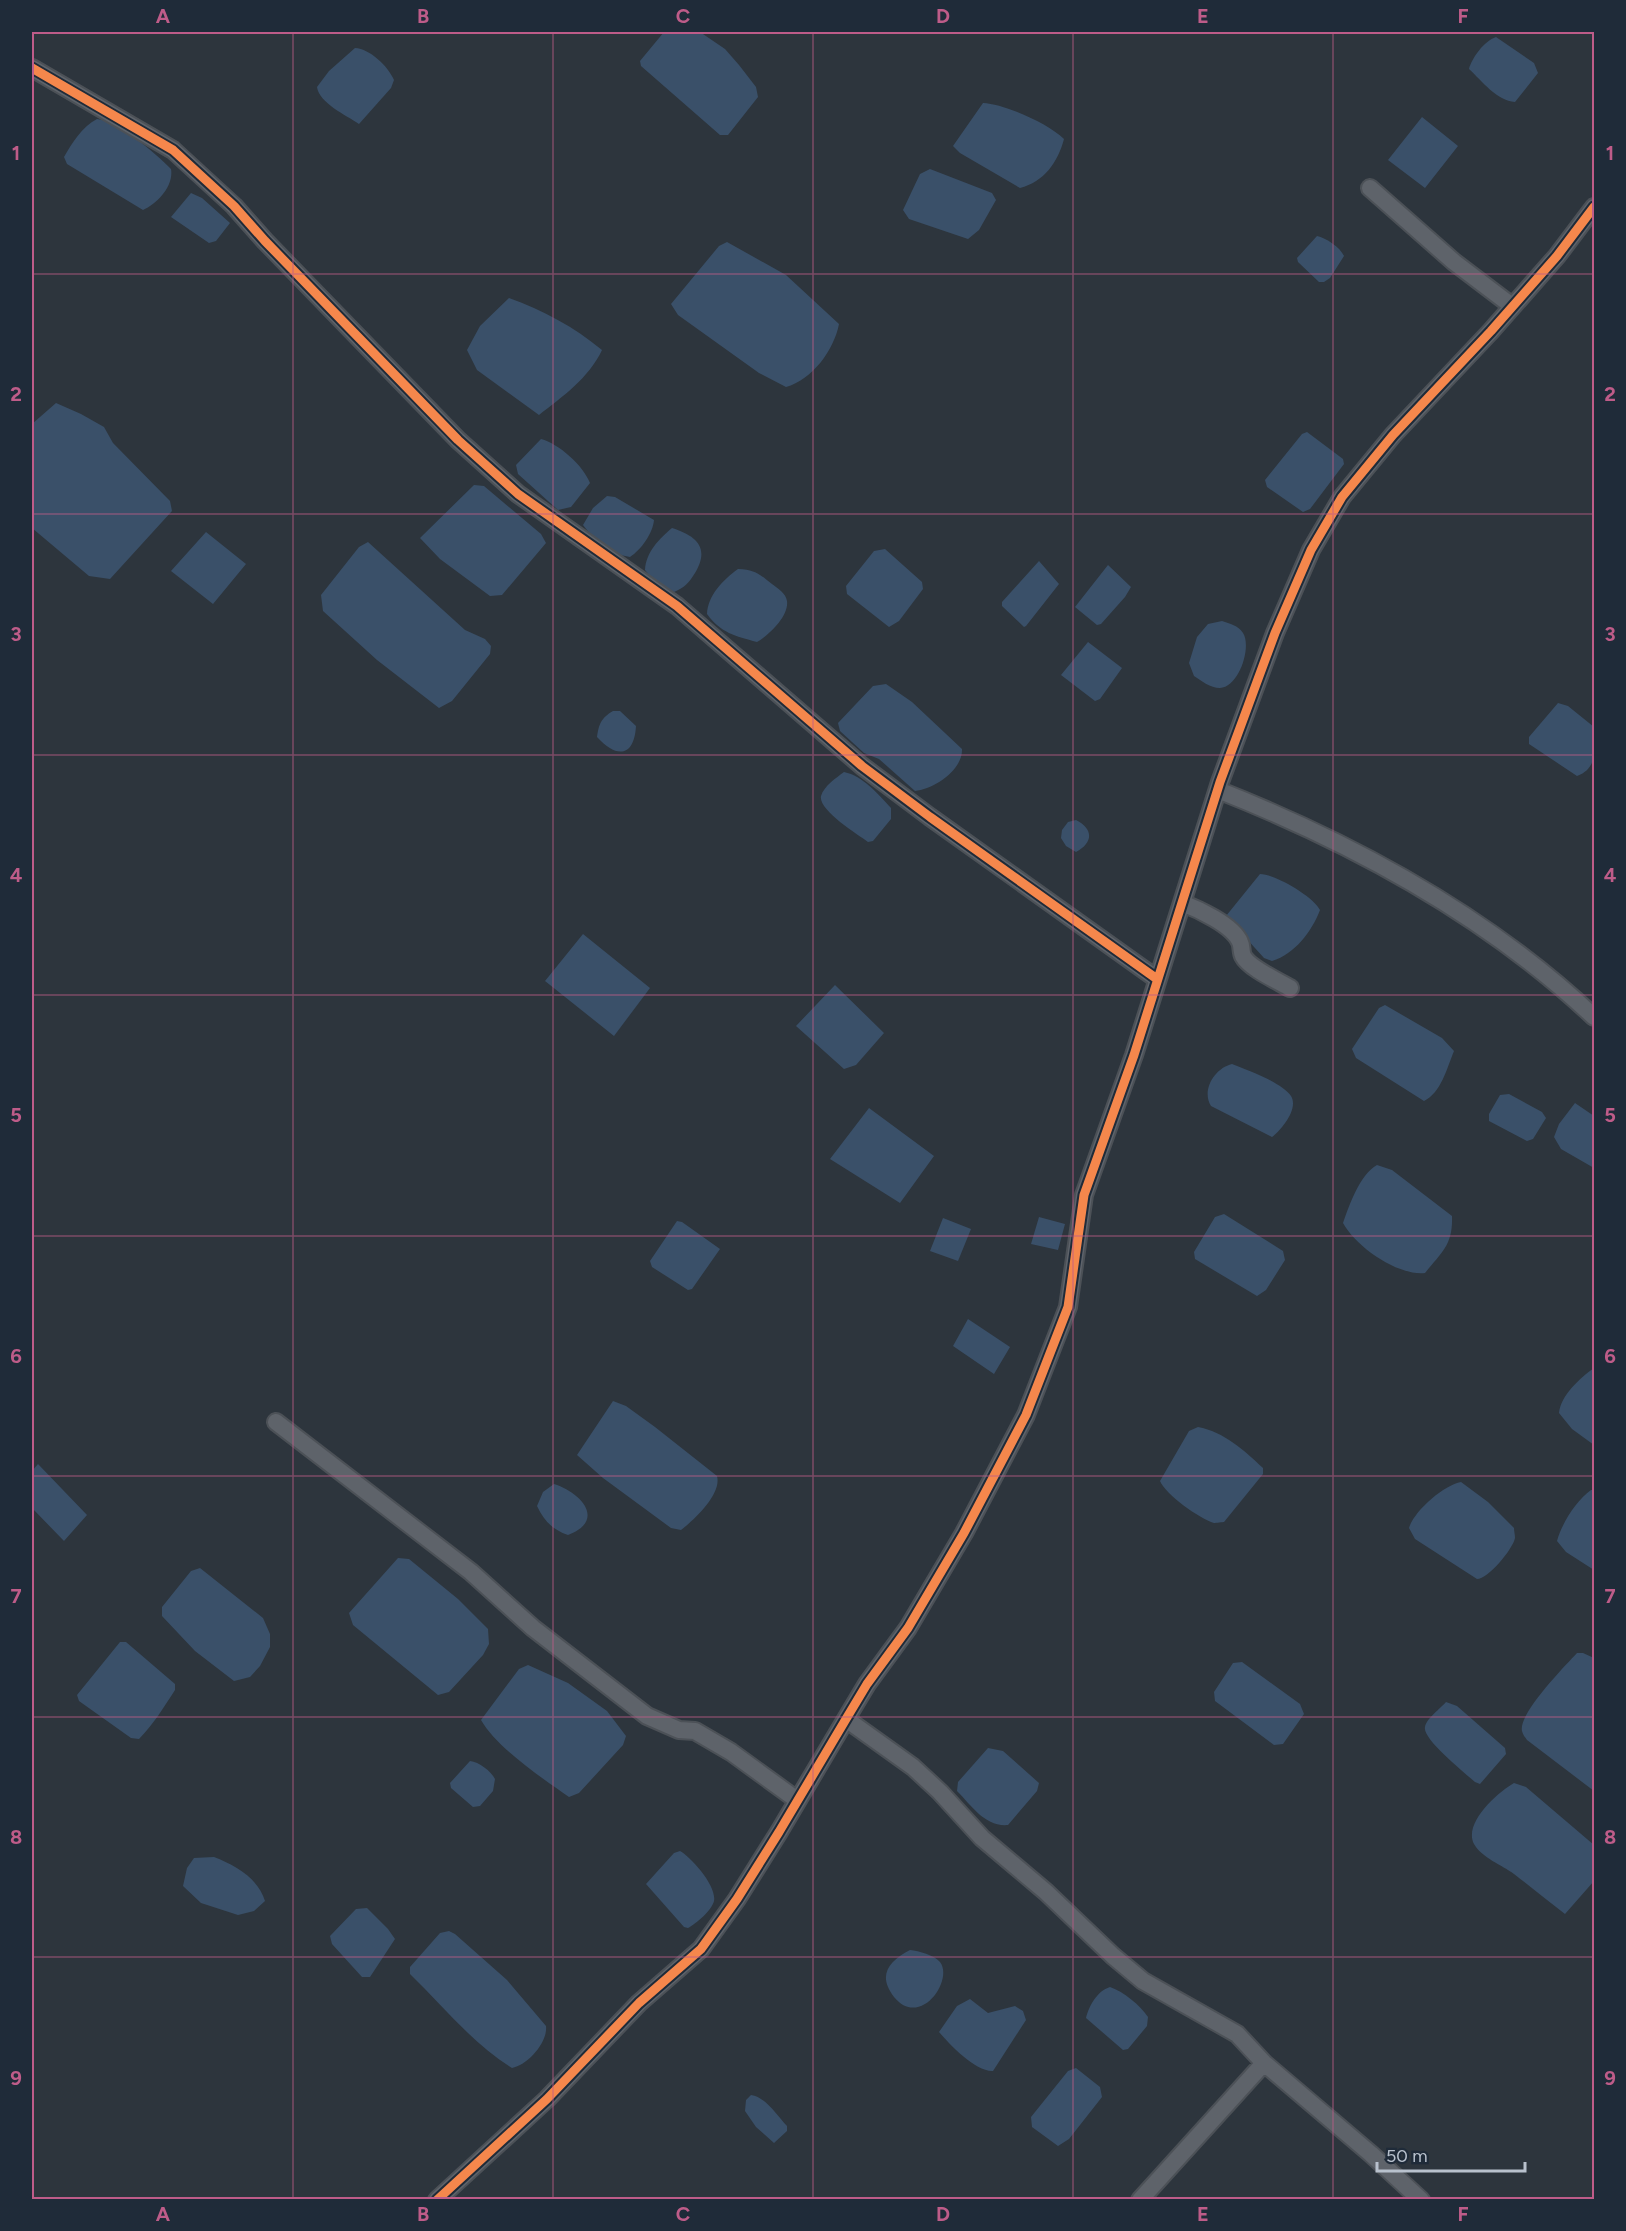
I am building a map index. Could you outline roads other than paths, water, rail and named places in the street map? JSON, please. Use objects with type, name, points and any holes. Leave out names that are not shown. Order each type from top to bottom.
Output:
[{"type":"street","points":[[32,68],[173,150],[234,206],[265,241],[458,440],[518,494],[677,606],[862,766],[1157,979]]},
{"type":"street","points":[[1370,188],[1454,262],[1512,306]]},
{"type":"street","points":[[437,2199],[547,2099],[639,2003],[701,1948],[737,1899],[846,1719],[913,1619],[964,1533],[1026,1415],[1068,1307],[1084,1195],[1134,1055],[1218,790],[1275,633],[1306,560],[1342,497],[1393,435],[1557,256],[1594,207]]},
{"type":"street","points":[[1218,790],[1264,808],[1359,852],[1447,902],[1515,949],[1562,987],[1594,1017]]},
{"type":"street","points":[[1182,903],[1197,909],[1232,931],[1240,942],[1243,957],[1254,967],[1290,988]]},
{"type":"street","points":[[276,1422],[471,1572],[533,1628],[646,1716],[679,1730],[695,1731],[730,1752],[797,1800]]},
{"type":"street","points":[[846,1719],[913,1767],[940,1792],[982,1838],[1046,1892],[1135,1975],[1236,2034],[1264,2063],[1421,2199]]},
{"type":"street","points":[[1140,2199],[1264,2063]]},
{"type":"water","points":[[664,32],[700,32],[725,49],[756,87],[758,97],[728,135],[720,135],[641,66],[640,61]]},
{"type":"water","points":[[1496,37],[1534,63],[1538,73],[1515,102],[1496,94],[1469,69],[1479,50]]},
{"type":"water","points":[[355,48],[367,51],[378,59],[394,80],[391,88],[359,124],[328,103],[317,87],[329,71]]},
{"type":"water","points":[[983,103],[1003,107],[1026,116],[1048,127],[1064,139],[1058,156],[1043,176],[1020,188],[960,153],[953,146]]},
{"type":"water","points":[[1422,117],[1458,146],[1425,188],[1388,160]]},
{"type":"water","points":[[97,119],[126,131],[171,169],[170,182],[163,194],[143,210],[67,164],[64,157],[70,146],[82,131]]},
{"type":"water","points":[[930,169],[992,193],[996,200],[979,230],[968,239],[909,219],[903,210],[920,174]]},
{"type":"water","points":[[191,193],[202,198],[230,223],[216,241],[209,243],[171,217]]},
{"type":"water","points":[[1317,236],[1332,243],[1344,256],[1330,278],[1324,282],[1319,282],[1298,262],[1297,258]]},
{"type":"water","points":[[727,242],[786,275],[839,324],[827,354],[813,371],[796,383],[786,387],[759,373],[678,315],[671,304],[719,246]]},
{"type":"water","points":[[509,298],[558,320],[602,350],[582,378],[539,415],[477,370],[467,350],[480,326]]},
{"type":"water","points":[[56,403],[104,427],[113,443],[170,501],[172,511],[110,579],[89,576],[32,528],[32,424]]},
{"type":"water","points":[[1307,432],[1343,459],[1344,464],[1310,509],[1303,512],[1267,487],[1265,480],[1302,434]]},
{"type":"water","points":[[541,439],[555,445],[570,456],[587,476],[590,483],[571,507],[558,510],[518,474],[516,465]]},
{"type":"water","points":[[474,485],[484,486],[541,534],[546,543],[502,595],[490,596],[440,559],[420,538]]},
{"type":"water","points":[[607,496],[615,497],[654,520],[646,541],[630,557],[604,546],[583,525],[593,508]]},
{"type":"water","points":[[672,528],[694,539],[701,550],[695,573],[684,587],[674,592],[654,581],[645,570],[648,557],[658,541]]},
{"type":"water","points":[[206,532],[246,564],[213,604],[171,571]]},
{"type":"water","points":[[368,542],[465,630],[485,639],[491,646],[490,654],[452,701],[439,708],[377,660],[323,611],[321,595],[359,547]]},
{"type":"water","points":[[885,549],[922,582],[923,589],[899,621],[889,627],[847,594],[846,586],[874,551]]},
{"type":"water","points":[[1039,561],[1059,584],[1024,627],[1002,606],[1002,602]]},
{"type":"water","points":[[1108,565],[1131,587],[1101,624],[1097,625],[1075,607]]},
{"type":"water","points":[[738,569],[753,571],[760,575],[781,591],[787,601],[782,619],[757,642],[723,630],[707,614],[710,600],[717,588]]},
{"type":"water","points":[[1222,621],[1241,630],[1246,647],[1242,665],[1233,681],[1227,686],[1216,688],[1194,676],[1189,663],[1197,637],[1208,624]]},
{"type":"water","points":[[1088,642],[1122,668],[1100,699],[1095,701],[1061,675]]},
{"type":"water","points":[[886,684],[912,702],[962,749],[961,757],[953,771],[930,787],[915,791],[879,759],[864,753],[840,731],[838,723],[873,686]]},
{"type":"water","points":[[1558,703],[1568,706],[1594,727],[1595,749],[1592,762],[1589,768],[1577,776],[1529,744],[1529,737]]},
{"type":"water","points":[[613,711],[620,711],[636,726],[632,744],[623,751],[611,749],[597,737],[601,722]]},
{"type":"water","points":[[844,772],[864,781],[891,808],[891,819],[873,841],[868,842],[848,828],[832,815],[822,802],[821,796],[825,789]]},
{"type":"water","points":[[1076,820],[1086,828],[1089,836],[1086,844],[1076,852],[1066,846],[1061,838],[1062,830],[1068,822]]},
{"type":"water","points":[[1260,874],[1293,887],[1310,899],[1320,910],[1302,941],[1288,953],[1272,961],[1264,958],[1226,916]]},
{"type":"water","points":[[583,934],[650,988],[614,1036],[545,981]]},
{"type":"water","points":[[835,985],[884,1033],[856,1065],[844,1069],[796,1026]]},
{"type":"water","points":[[1385,1005],[1442,1038],[1454,1051],[1439,1086],[1424,1101],[1356,1058],[1352,1049],[1379,1008]]},
{"type":"water","points":[[1232,1064],[1272,1081],[1291,1096],[1293,1107],[1291,1113],[1272,1137],[1211,1106],[1208,1093],[1211,1080],[1220,1070]]},
{"type":"water","points":[[1509,1094],[1542,1112],[1546,1118],[1533,1139],[1527,1141],[1489,1121],[1489,1114],[1500,1095]]},
{"type":"water","points":[[1575,1103],[1594,1116],[1594,1168],[1561,1149],[1554,1137],[1559,1124]]},
{"type":"water","points":[[869,1108],[934,1156],[900,1203],[830,1159]]},
{"type":"water","points":[[1377,1165],[1392,1170],[1452,1216],[1451,1234],[1445,1248],[1425,1273],[1403,1270],[1379,1258],[1358,1241],[1343,1223],[1360,1183],[1365,1175]]},
{"type":"water","points":[[1224,1214],[1283,1251],[1285,1260],[1266,1290],[1257,1296],[1195,1259],[1194,1252],[1215,1217]]},
{"type":"water","points":[[1039,1217],[1065,1224],[1058,1250],[1031,1244]]},
{"type":"water","points":[[943,1218],[971,1229],[958,1261],[930,1251]]},
{"type":"water","points":[[677,1221],[682,1222],[720,1249],[692,1289],[688,1290],[652,1267],[650,1261]]},
{"type":"water","points":[[968,1319],[1010,1347],[994,1374],[953,1346]]},
{"type":"water","points":[[1594,1368],[1594,1445],[1572,1429],[1559,1413],[1567,1393]]},
{"type":"water","points":[[613,1401],[626,1406],[717,1476],[715,1491],[711,1498],[681,1530],[671,1528],[603,1478],[577,1455]]},
{"type":"water","points":[[1198,1427],[1225,1437],[1263,1468],[1263,1474],[1224,1522],[1208,1521],[1192,1511],[1176,1499],[1160,1481],[1189,1431]]},
{"type":"water","points":[[38,1464],[87,1515],[64,1541],[32,1508],[32,1471]]},
{"type":"water","points":[[1461,1482],[1488,1502],[1514,1528],[1515,1538],[1505,1556],[1487,1574],[1477,1579],[1415,1539],[1409,1528],[1417,1514],[1430,1500],[1446,1488]]},
{"type":"water","points":[[554,1484],[573,1493],[588,1514],[586,1522],[580,1529],[568,1535],[550,1524],[537,1506],[543,1492]]},
{"type":"water","points":[[1591,1490],[1594,1490],[1594,1570],[1566,1552],[1557,1541],[1570,1513]]},
{"type":"water","points":[[398,1558],[409,1559],[458,1599],[488,1629],[489,1644],[483,1655],[449,1692],[438,1695],[353,1625],[349,1613]]},
{"type":"water","points":[[200,1568],[263,1618],[270,1634],[270,1647],[260,1666],[250,1677],[234,1681],[195,1651],[162,1616],[162,1607],[191,1571]]},
{"type":"water","points":[[120,1642],[126,1642],[175,1684],[175,1690],[167,1703],[139,1739],[131,1738],[79,1701],[77,1695]]},
{"type":"water","points":[[1577,1653],[1594,1658],[1594,1791],[1527,1740],[1522,1731],[1523,1723],[1534,1703]]},
{"type":"water","points":[[1242,1662],[1300,1704],[1304,1714],[1283,1744],[1274,1745],[1215,1701],[1214,1692],[1233,1663]]},
{"type":"water","points":[[528,1665],[568,1683],[607,1711],[626,1736],[623,1745],[579,1793],[569,1797],[509,1752],[488,1731],[481,1720],[519,1669]]},
{"type":"water","points":[[1446,1702],[1457,1706],[1505,1748],[1506,1754],[1480,1784],[1445,1756],[1426,1732],[1425,1727],[1428,1721]]},
{"type":"water","points":[[988,1748],[1003,1751],[1039,1783],[1037,1791],[1008,1825],[992,1823],[986,1819],[957,1791],[958,1782]]},
{"type":"water","points":[[470,1761],[484,1767],[495,1779],[493,1791],[480,1806],[473,1807],[451,1788],[450,1783]]},
{"type":"water","points":[[1514,1783],[1526,1787],[1594,1845],[1594,1881],[1565,1914],[1514,1874],[1487,1857],[1474,1844],[1473,1827],[1478,1818],[1499,1793]]},
{"type":"water","points":[[680,1851],[702,1873],[714,1895],[710,1908],[688,1928],[684,1927],[646,1884],[674,1853]]},
{"type":"water","points":[[214,1857],[245,1873],[262,1893],[265,1901],[254,1911],[238,1915],[201,1903],[183,1886],[187,1868],[194,1858]]},
{"type":"water","points":[[367,1908],[395,1939],[370,1977],[362,1977],[332,1944],[330,1936],[356,1909]]},
{"type":"water","points":[[449,1931],[507,1980],[546,2026],[544,2039],[536,2052],[518,2066],[512,2068],[484,2048],[410,1974],[410,1967],[440,1933]]},
{"type":"water","points":[[910,1950],[934,1957],[940,1962],[943,1970],[942,1980],[932,1998],[924,2005],[914,2008],[904,2005],[894,1997],[886,1982],[886,1975],[891,1964]]},
{"type":"water","points":[[1110,1987],[1131,1999],[1148,2017],[1147,2026],[1128,2049],[1123,2050],[1086,2018],[1094,1999]]},
{"type":"water","points":[[970,1999],[988,2013],[1015,2006],[1023,2011],[1026,2020],[993,2071],[971,2063],[939,2032],[957,2006]]},
{"type":"water","points":[[1076,2068],[1100,2087],[1102,2097],[1069,2139],[1058,2146],[1032,2127],[1031,2117],[1068,2071]]},
{"type":"water","points":[[751,2095],[762,2099],[787,2126],[787,2131],[774,2143],[756,2127],[745,2111],[746,2100]]}]
